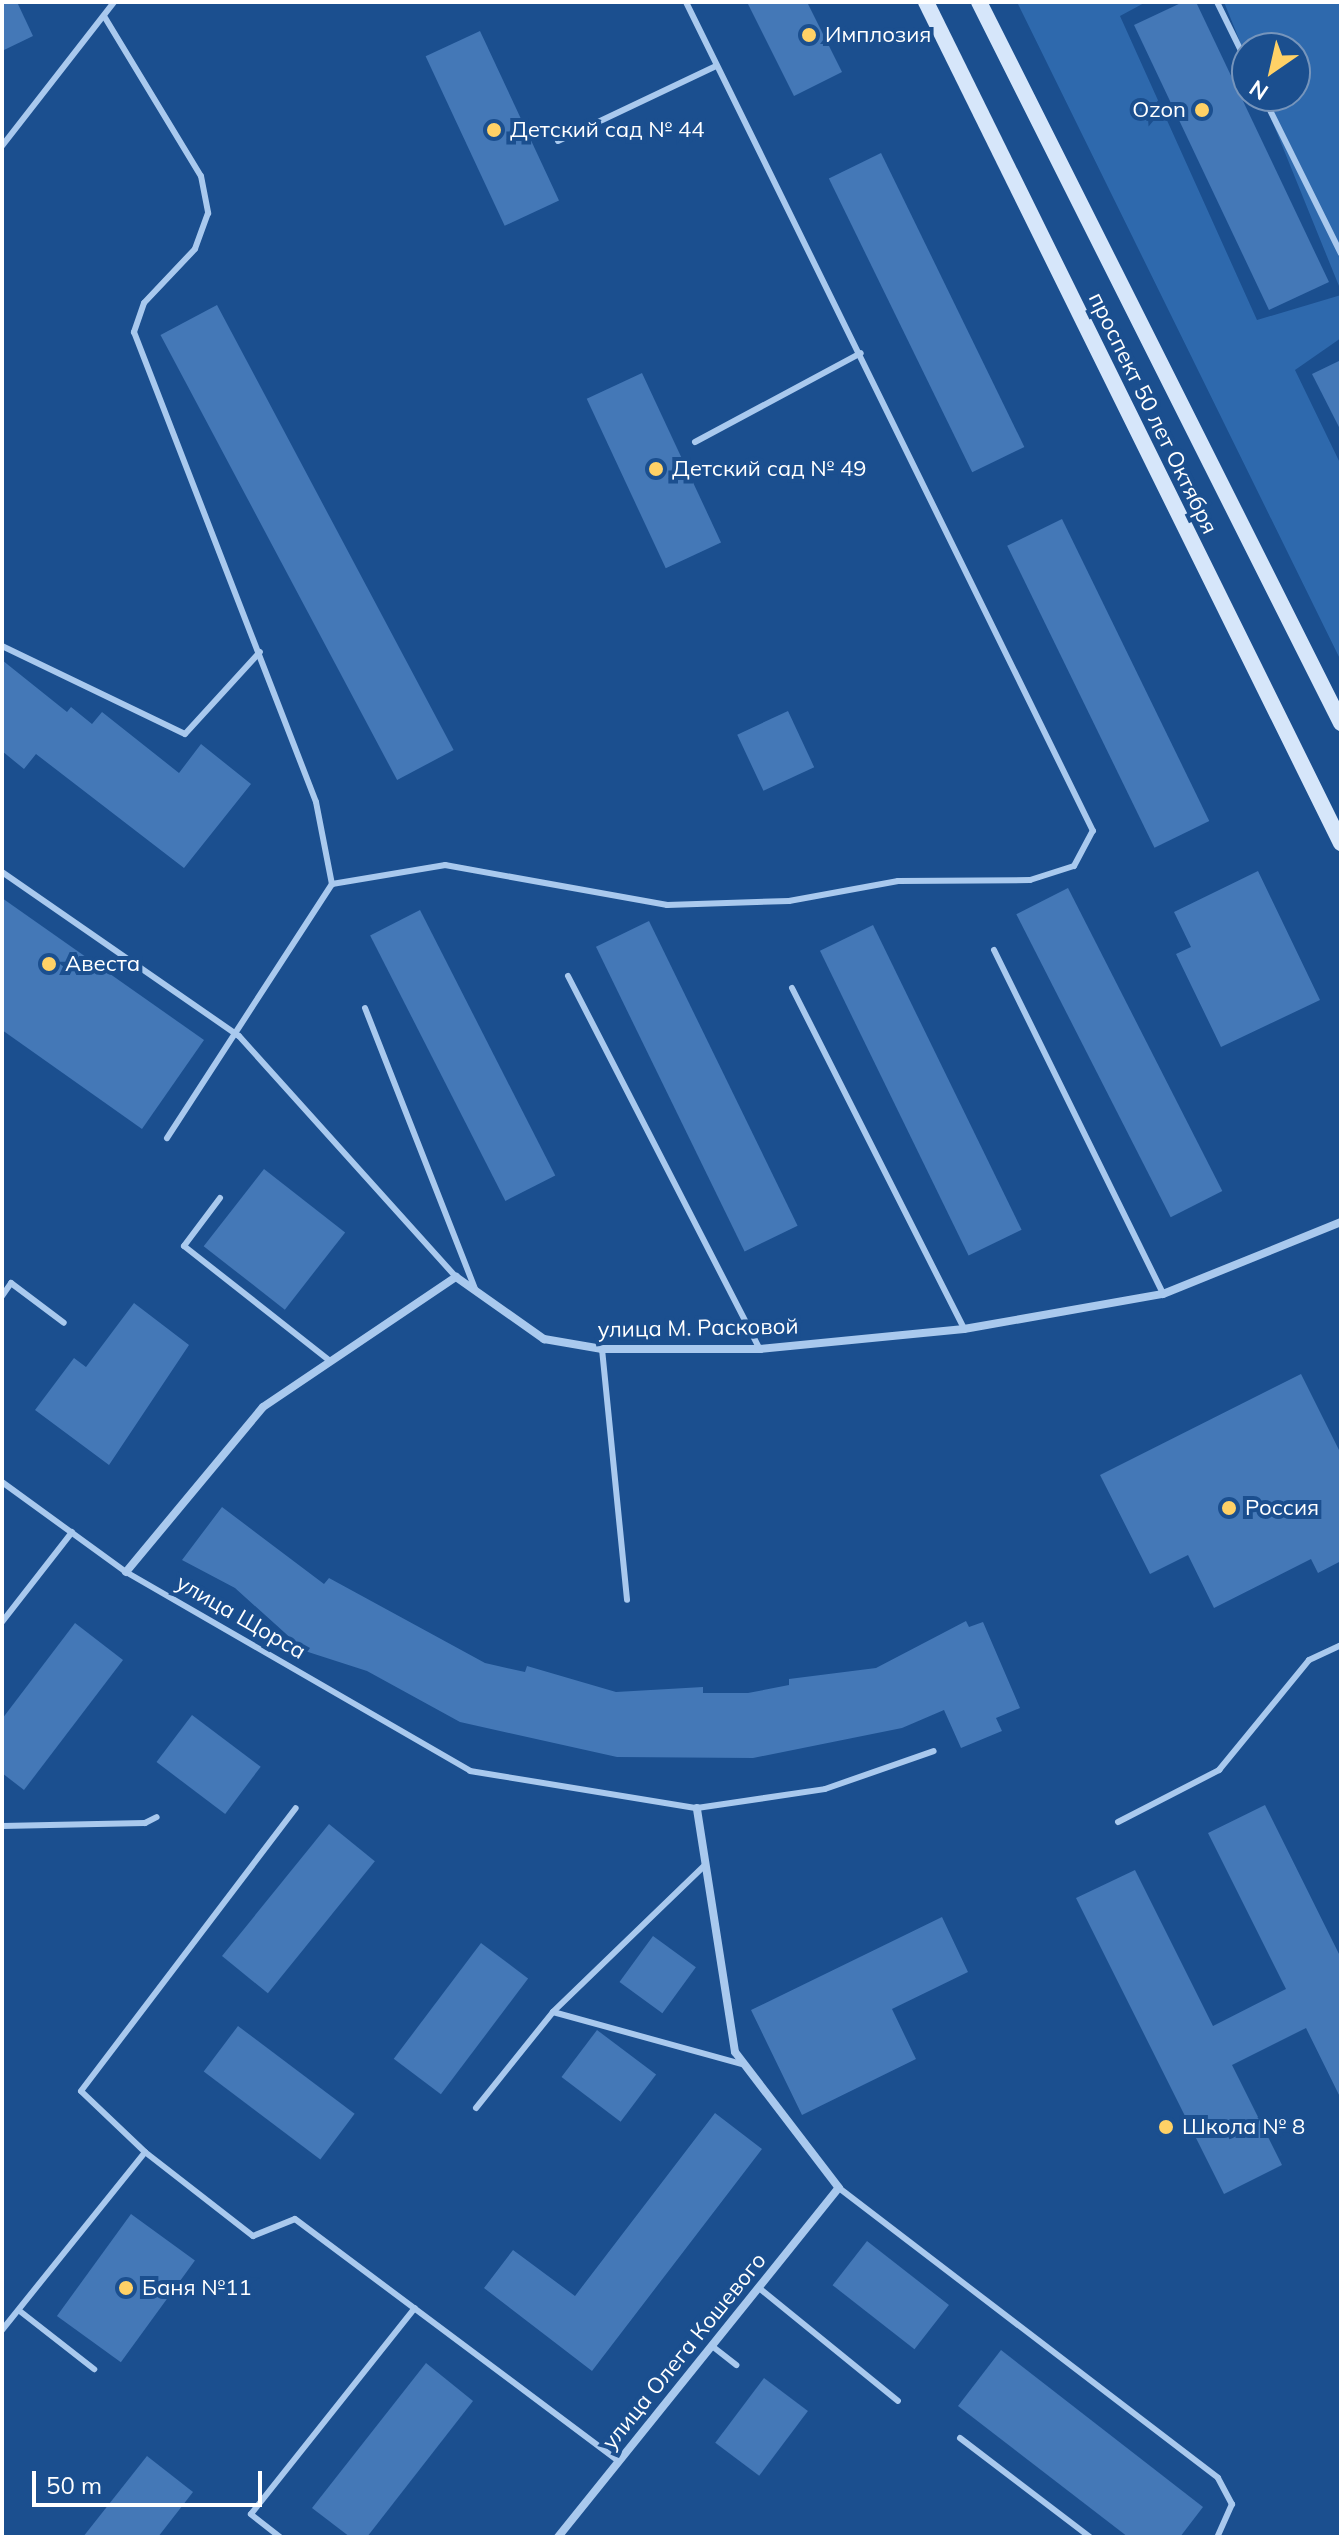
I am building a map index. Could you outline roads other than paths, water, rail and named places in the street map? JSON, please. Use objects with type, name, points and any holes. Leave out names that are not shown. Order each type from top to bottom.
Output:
[{"type":"main road","name":"проспект 50 лет Октября","points":[[926,2],[1341,843]]},
{"type":"main road","name":"проспект 50 лет Октября","points":[[979,2],[1341,723]]},
{"type":"street","name":"улица М. Расковой","points":[[456,1277],[544,1339],[602,1349],[760,1349],[964,1329],[1163,1294],[1341,1222]]},
{"type":"street","points":[[126,1572],[263,1407],[456,1277]]},
{"type":"street","points":[[697,1808],[735,2052],[839,2188]]},
{"type":"street","name":"улица Олега Кошевого","points":[[558,2537],[839,2188]]},
{"type":"lane","points":[[2,146],[114,2]]},
{"type":"lane","points":[[332,884],[445,865],[667,905],[789,901],[898,881],[1030,880],[1074,866],[1093,831],[861,353],[686,2]]},
{"type":"lane","points":[[1217,2],[1232,32]]},
{"type":"lane","points":[[104,16],[201,176],[208,213],[195,249],[144,303],[134,332],[316,802],[332,884],[239,1036],[167,1138]]},
{"type":"lane","points":[[558,141],[716,66]]},
{"type":"lane","points":[[1271,112],[1341,254]]},
{"type":"lane","points":[[695,442],[861,353]]},
{"type":"lane","points":[[2,646],[185,734],[260,652]]},
{"type":"lane","points":[[2,872],[239,1036],[456,1277]]},
{"type":"lane","points":[[994,950],[1163,1294]]},
{"type":"lane","points":[[568,976],[760,1349]]},
{"type":"lane","points":[[792,988],[964,1329]]},
{"type":"lane","points":[[365,1008],[478,1294]]},
{"type":"lane","points":[[220,1198],[184,1246],[329,1360]]},
{"type":"lane","points":[[2,1296],[11,1283],[64,1323]]},
{"type":"lane","points":[[602,1349],[627,1600]]},
{"type":"lane","name":"улица Щорса","points":[[2,1482],[126,1572],[470,1771],[697,1808]]},
{"type":"lane","points":[[2,1622],[72,1532]]},
{"type":"lane","points":[[1118,1822],[1219,1770],[1309,1660],[1341,1645]]},
{"type":"lane","points":[[697,1808],[825,1789],[934,1751]]},
{"type":"lane","points":[[296,1808],[81,2091],[145,2152],[253,2236],[295,2219],[619,2461]]},
{"type":"lane","points":[[2,1826],[157,1817]]},
{"type":"lane","points":[[476,2108],[553,2012],[704,1866]]},
{"type":"lane","points":[[553,2012],[745,2065]]},
{"type":"lane","points":[[2,2330],[21,2312],[145,2152]]},
{"type":"lane","points":[[839,2188],[1218,2478],[1232,2504],[1217,2537]]},
{"type":"lane","points":[[759,2288],[898,2401]]},
{"type":"lane","points":[[280,2537],[251,2514],[415,2308]]},
{"type":"lane","points":[[21,2312],[94,2369]]},
{"type":"lane","points":[[712,2346],[736,2365]]},
{"type":"lane","points":[[960,2438],[1090,2537]]},
{"type":"place","name":"Имплозия","points":[[809,35]]},
{"type":"place","name":"Ozon","points":[[1202,110]]},
{"type":"place","name":"Детский сад № 44","points":[[494,130]]},
{"type":"place","name":"Детский сад № 49","points":[[656,469]]},
{"type":"place","name":"Авеста","points":[[49,964]]},
{"type":"place","name":"Россия","points":[[1229,1508]]},
{"type":"place","name":"Школа № 8","points":[[1166,2127]]},
{"type":"place","name":"Баня №11","points":[[126,2288]]}]
